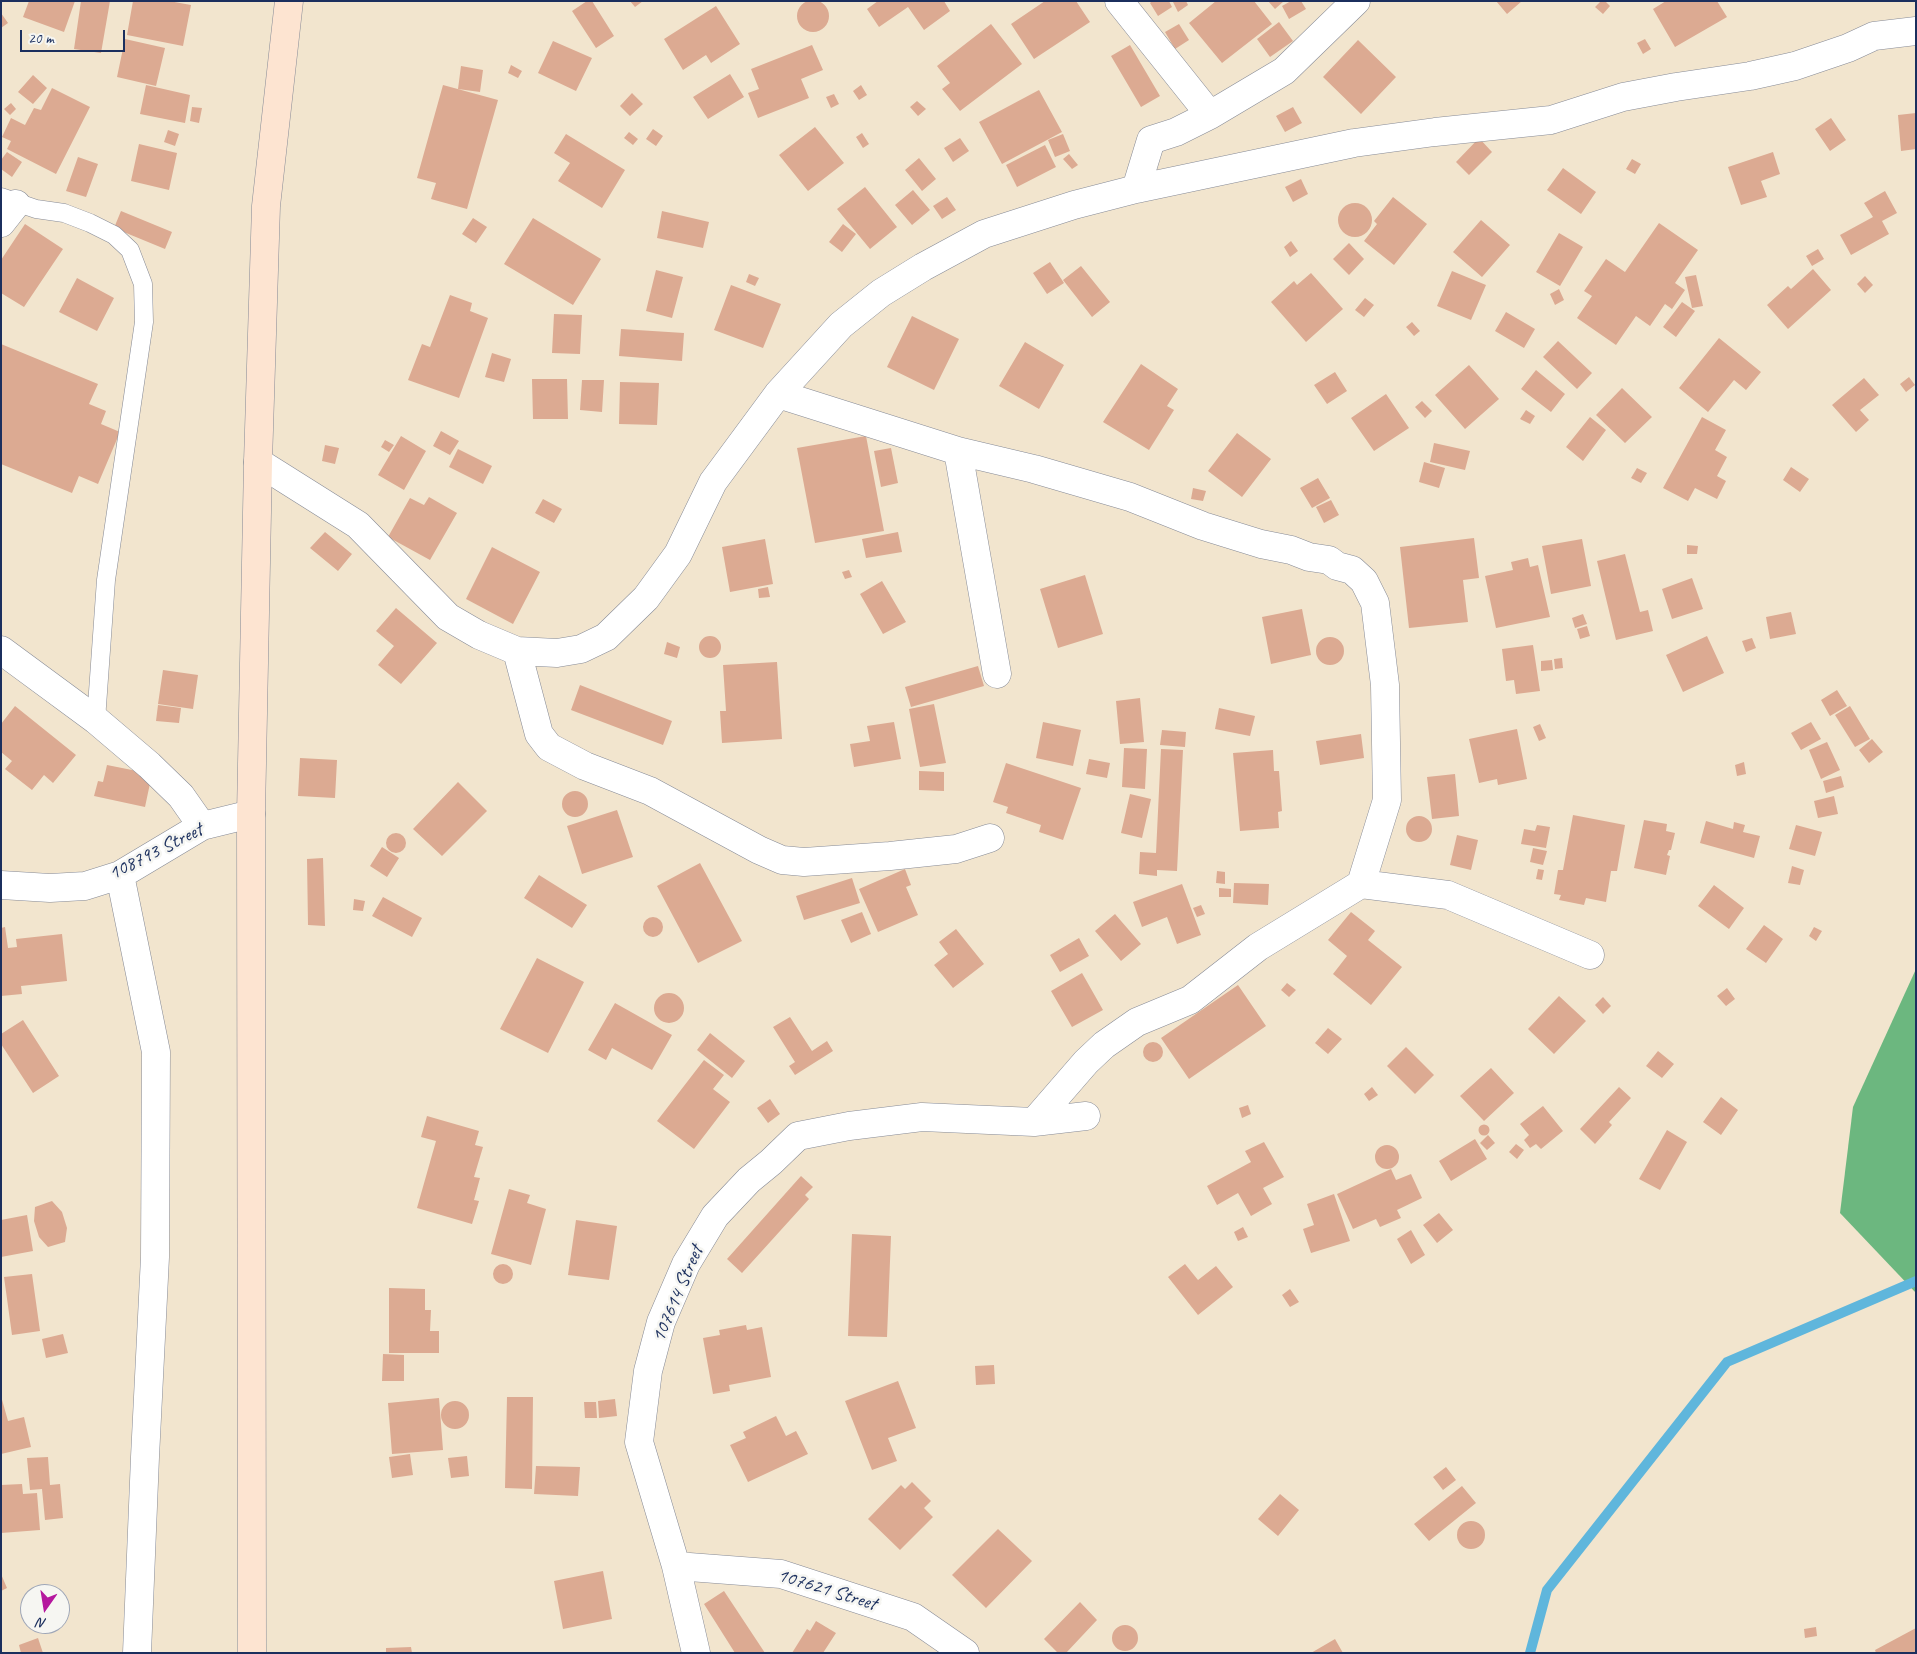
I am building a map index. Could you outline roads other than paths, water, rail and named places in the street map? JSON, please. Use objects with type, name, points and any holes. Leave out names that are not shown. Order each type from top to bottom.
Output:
[{"type":"main road","points":[[252,1653],[251,814],[258,462],[266,206],[289,1]]},
{"type":"street","points":[[1119,1],[1210,114]]},
{"type":"street","points":[[1136,189],[1151,140],[1176,132],[1284,71],[1356,1]]},
{"type":"street","points":[[258,462],[358,525],[448,618],[479,635],[517,651],[557,653],[581,649],[606,637],[646,598],[678,554],[713,482],[778,394],[841,324],[881,293],[923,267],[984,234],[1074,205],[1136,189],[1354,143],[1435,132],[1551,120],[1623,97],[1750,76],[1796,66],[1848,48],[1874,36],[1916,31]]},
{"type":"street","points":[[778,394],[958,451],[1130,497],[1204,526],[1261,544],[1291,550],[1308,557],[1329,560],[1337,566],[1352,570],[1364,581],[1375,603],[1385,685],[1387,800],[1361,884]]},
{"type":"street","points":[[958,451],[997,674]]},
{"type":"street","points":[[1,650],[96,720],[149,765],[181,796],[202,826]]},
{"type":"street","points":[[517,651],[539,734],[549,747],[585,766],[650,791],[759,850],[782,860],[804,862],[890,856],[956,849],[990,838]]},
{"type":"street","name":"108793 Street","points":[[1,885],[50,888],[85,886],[120,875],[202,826],[251,814]]},
{"type":"street","points":[[120,875],[156,1052],[155,1257],[144,1456],[137,1653]]},
{"type":"street","points":[[1034,1122],[1086,1062],[1137,1022],[1190,1000],[1258,947],[1361,884],[1448,895],[1590,955]]},
{"type":"street","name":"107614 Street","points":[[696,1653],[676,1566],[639,1442],[648,1371],[661,1322],[686,1264],[715,1216],[749,1180],[798,1136],[849,1126],[922,1117],[1034,1122],[1086,1116]]},
{"type":"street","name":"107621 Street","points":[[676,1566],[781,1574],[913,1616],[965,1653]]},
{"type":"lane","points":[[6,208],[64,213],[114,235],[130,250],[143,284],[144,322],[106,580],[96,720]]},
{"type":"waterway","points":[[1530,1653],[1547,1590],[1727,1362],[1916,1281]]}]
